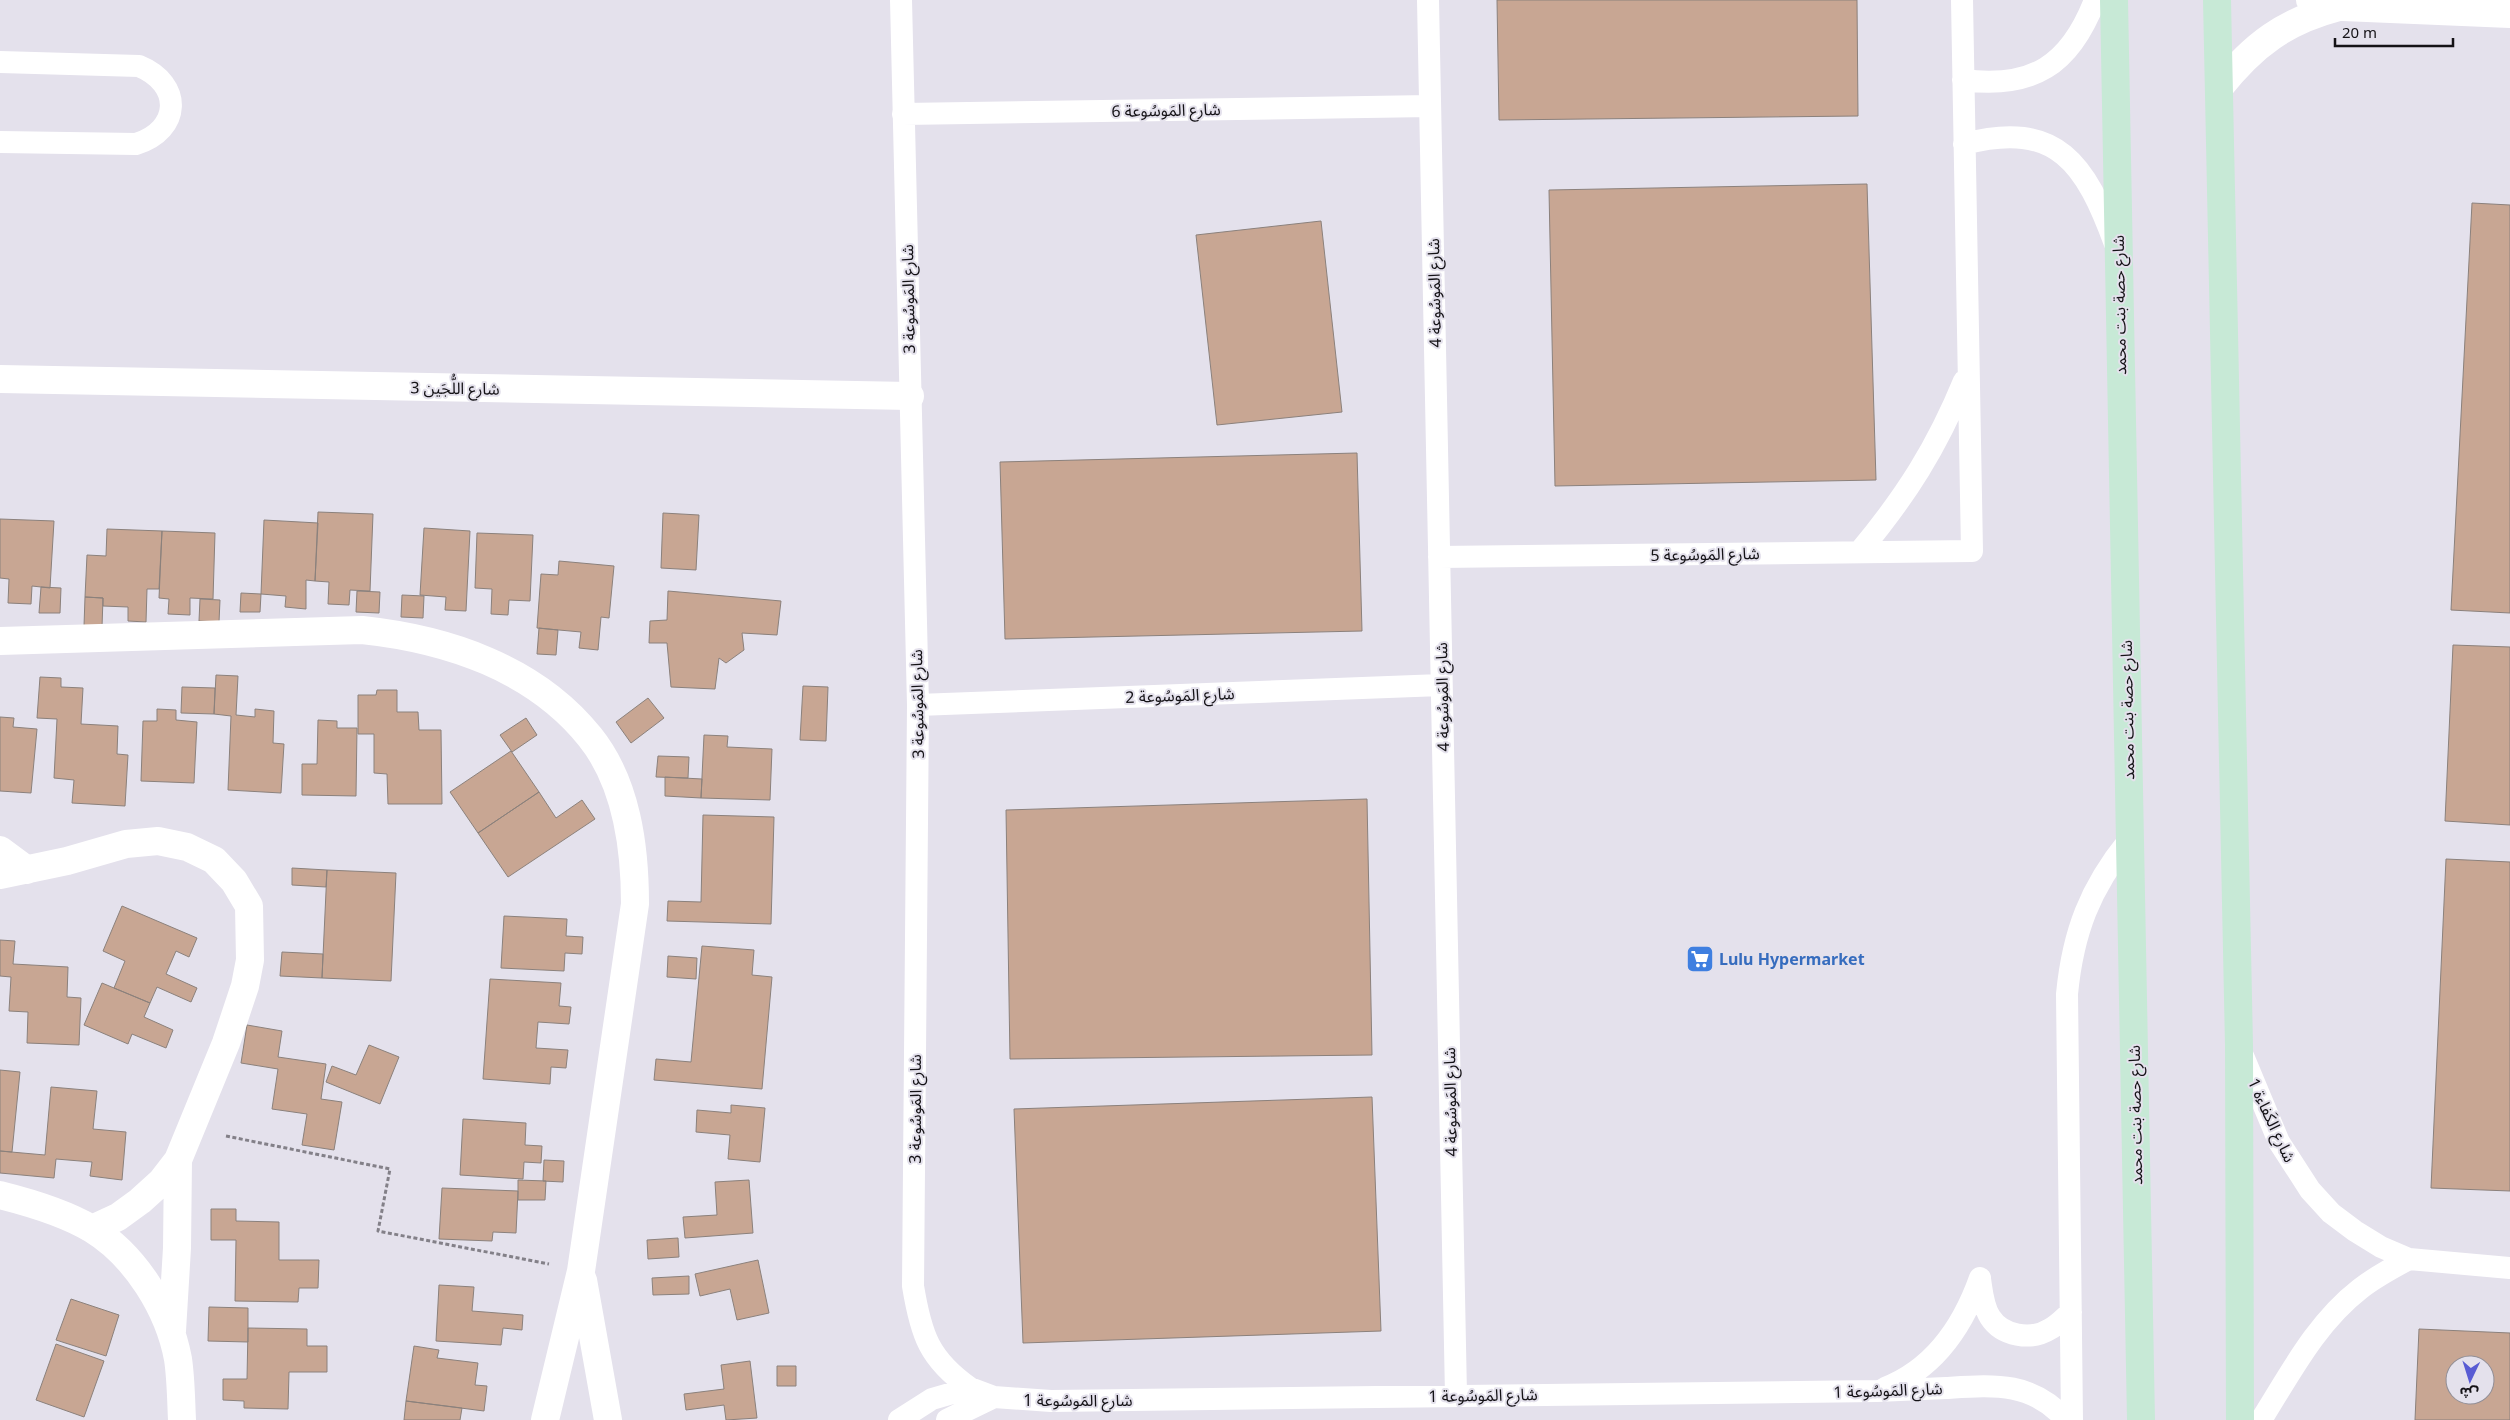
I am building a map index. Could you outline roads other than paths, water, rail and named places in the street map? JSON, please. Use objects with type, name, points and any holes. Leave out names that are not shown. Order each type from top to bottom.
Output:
[{"type":"main road","name":"شارع حصة بنت محمد","points":[[2114,0],[2141,1420]]},
{"type":"main road","points":[[2217,0],[2239,1045],[2240,1420]]},
{"type":"street","points":[[2310,0],[2343,6],[2497,9]]},
{"type":"street","points":[[2219,88],[2252,50],[2272,34],[2318,13],[2343,6]]},
{"type":"street","name":"شارع اللُّجَين 3","points":[[0,379],[910,396]]},
{"type":"street","points":[[0,641],[362,630],[401,634],[440,642],[509,671],[566,712],[591,738],[610,771],[626,815],[632,844],[635,904],[581,1271],[545,1420]]},
{"type":"street","points":[[0,875],[67,861],[126,844],[158,841],[187,847],[214,860],[234,881],[249,906],[251,933],[248,968],[232,1027],[178,1160],[161,1182],[140,1202],[118,1217],[92,1229]]},
{"type":"street","points":[[0,850],[27,870]]},
{"type":"street","points":[[171,1335],[177,1248],[178,1160]]},
{"type":"street","points":[[0,1195],[49,1210],[92,1229],[134,1266],[149,1288],[171,1335],[180,1374],[182,1420]]},
{"type":"street","points":[[581,1271],[608,1420]]},
{"type":"lane","name":"شارع المَوسُوعة 3","points":[[900,0],[918,705],[913,1286],[922,1334],[934,1356],[950,1374],[970,1388]]},
{"type":"lane","name":"شارع المَوسُوعة 4","points":[[1428,0],[1456,1395]]},
{"type":"lane","points":[[1860,551],[1894,510],[1923,466],[1948,419],[1968,370],[1962,0]]},
{"type":"lane","points":[[1964,80],[1985,83],[2007,81],[2028,76],[2047,67],[2066,54],[2081,33],[2095,0]]},
{"type":"lane","points":[[0,62],[139,66],[152,71],[162,80],[169,93],[171,107],[168,120],[160,131],[149,140],[136,144],[0,142]]},
{"type":"lane","name":"شارع المَوسُوعة 6","points":[[903,114],[1430,106]]},
{"type":"lane","points":[[1964,144],[1988,138],[2011,136],[2034,140],[2055,149],[2074,162],[2089,182],[2098,200],[2118,251]]},
{"type":"lane","name":"شارع المَوسُوعة 5","points":[[1439,557],[1972,551],[1968,370]]},
{"type":"lane","name":"شارع المَوسُوعة 2","points":[[918,705],[1442,685]]},
{"type":"lane","points":[[2072,1420],[2067,994],[2075,938],[2088,903],[2112,862],[2130,840]]},
{"type":"lane","name":"شارع الكَفاءة 1","points":[[2239,1045],[2280,1142],[2310,1190],[2331,1213],[2381,1247],[2409,1259],[2510,1268]]},
{"type":"lane","points":[[2261,1420],[2303,1352],[2339,1307],[2360,1289],[2409,1259]]},
{"type":"lane","points":[[1877,1391],[1901,1382],[1942,1348],[1963,1319],[1980,1278],[1983,1299],[1989,1316],[2008,1332],[2035,1335],[2048,1330],[2071,1312]]},
{"type":"lane","name":"شارع المَوسُوعة 1","points":[[970,1388],[994,1397],[1051,1401],[1877,1391],[2004,1386],[2027,1392],[2044,1400],[2066,1420]]},
{"type":"lane","points":[[899,1420],[932,1399],[970,1388]]},
{"type":"lane","points":[[947,1420],[994,1397]]},
{"type":"place","name":"Lulu Hypermarket","points":[[1700,959]]}]
